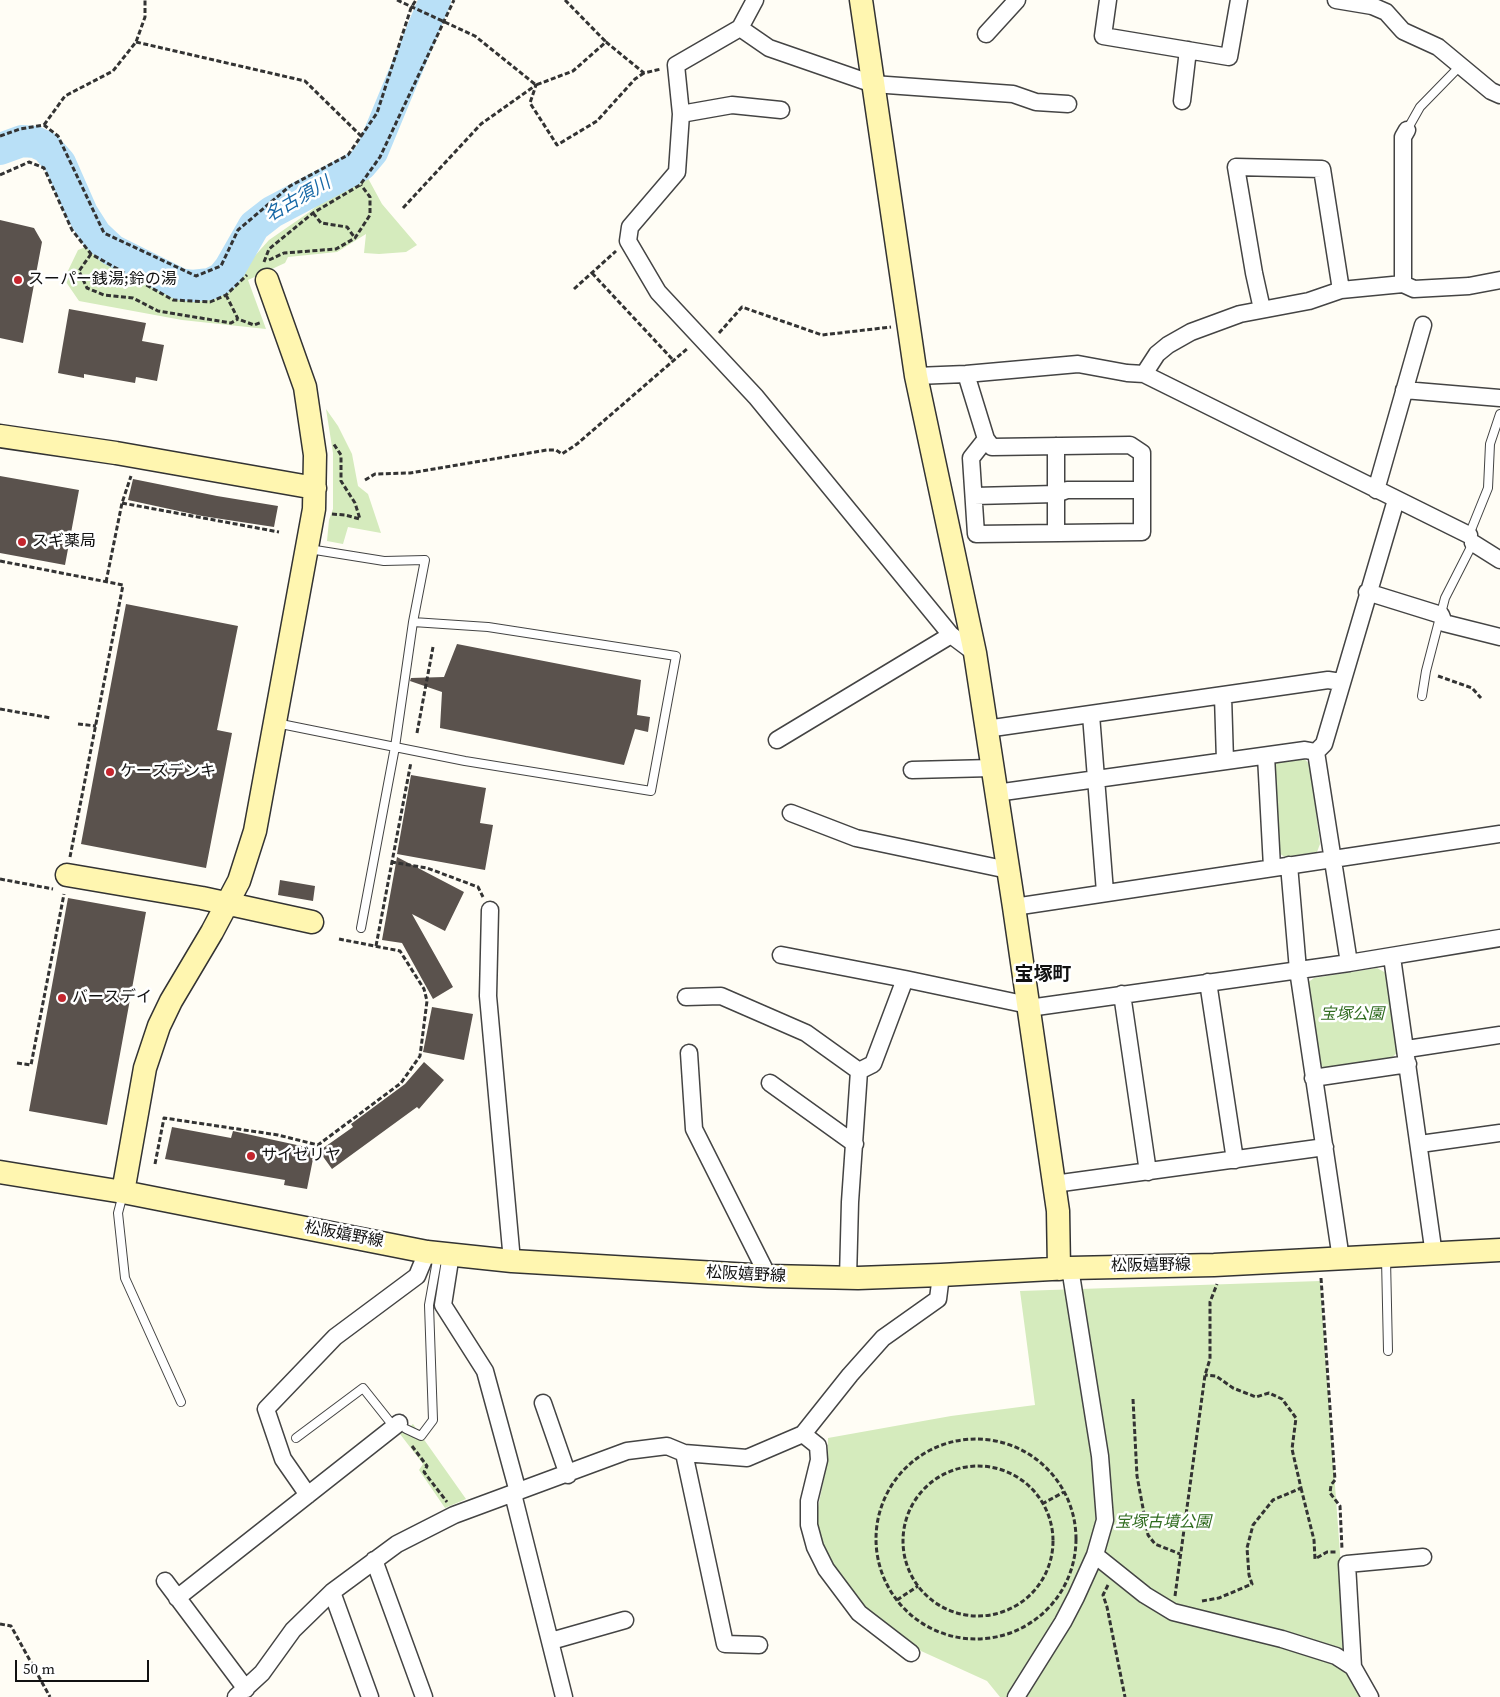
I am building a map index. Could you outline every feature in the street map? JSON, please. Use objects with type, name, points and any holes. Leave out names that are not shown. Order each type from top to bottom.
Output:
[{"type":"street","points":[[755,0],[740,28],[676,65],[681,114],[677,172],[630,227],[628,241],[658,292],[756,397],[951,635],[975,653]]},
{"type":"street","points":[[861,0],[916,376],[975,653],[1058,1211],[1064,1268],[1100,1456],[1104,1520],[1095,1555],[1063,1622],[1016,1697]]},
{"type":"street","points":[[986,34],[1017,0]]},
{"type":"street","points":[[1108,0],[1103,36],[1229,57],[1239,0]]},
{"type":"street","points":[[1336,0],[1372,6],[1386,12],[1403,31],[1438,48],[1462,65],[1491,91],[1500,95]]},
{"type":"street","points":[[740,28],[769,48],[873,84],[1013,94],[1036,102],[1068,104]]},
{"type":"street","points":[[1182,101],[1188,50]]},
{"type":"street","points":[[681,114],[732,104],[781,110]]},
{"type":"street","points":[[1403,284],[1403,137],[1407,130]]},
{"type":"street","points":[[1262,308],[1254,273],[1236,167],[1322,169],[1340,290]]},
{"type":"street","points":[[123,1192],[145,1068],[157,1033],[171,1000],[212,932],[239,881],[255,831],[314,509],[315,455],[305,387],[259,271]]},
{"type":"street","points":[[1144,374],[1157,354],[1191,332],[1262,308],[1309,301],[1340,290],[1403,284],[1414,289],[1469,286],[1500,280]]},
{"type":"street","points":[[1376,490],[1423,325]]},
{"type":"street","points":[[916,376],[966,374],[1078,364],[1144,374],[1471,539],[1500,560]]},
{"type":"street","points":[[966,374],[986,439],[992,447],[1130,445],[1142,453],[1142,532],[976,534],[971,458],[986,439]]},
{"type":"street","points":[[1404,390],[1500,398]]},
{"type":"street","points":[[0,436],[116,453],[315,488]]},
{"type":"street","points":[[1056,446],[1056,533]]},
{"type":"street","points":[[974,496],[1056,494],[1067,490],[1142,490]]},
{"type":"street","points":[[1316,752],[1324,744],[1367,592],[1396,500]]},
{"type":"street","points":[[1367,592],[1441,615],[1444,623],[1500,637]]},
{"type":"street","points":[[777,740],[951,635]]},
{"type":"street","points":[[986,729],[1328,680],[1341,682]]},
{"type":"street","points":[[1224,696],[1225,761]]},
{"type":"street","points":[[1091,715],[1105,892]]},
{"type":"street","points":[[996,793],[1305,750],[1316,752]]},
{"type":"street","points":[[1316,752],[1329,847],[1334,859],[1349,963]]},
{"type":"street","points":[[1266,756],[1341,1259]]},
{"type":"street","points":[[912,770],[992,768]]},
{"type":"street","points":[[791,812],[856,838],[1008,870]]},
{"type":"street","points":[[1014,907],[1500,834]]},
{"type":"street","points":[[67,875],[202,898],[312,922]]},
{"type":"street","points":[[490,910],[488,996],[512,1261]]},
{"type":"street","points":[[781,955],[1028,1006],[1392,957],[1404,952],[1500,938]]},
{"type":"street","points":[[1392,957],[1408,1056],[1434,1255]]},
{"type":"street","points":[[859,1072],[873,1064],[905,980]]},
{"type":"street","points":[[1208,982],[1235,1160]]},
{"type":"street","points":[[1122,994],[1148,1172]]},
{"type":"street","points":[[686,997],[721,996],[806,1033],[859,1072]]},
{"type":"street","points":[[1313,1078],[1500,1035]]},
{"type":"street","points":[[689,1053],[694,1129],[768,1276]]},
{"type":"street","points":[[848,1278],[850,1202],[859,1072]]},
{"type":"street","points":[[770,1083],[855,1144]]},
{"type":"street","points":[[1420,1144],[1500,1133]]},
{"type":"street","points":[[1054,1184],[1325,1147]]},
{"type":"street","name":"松阪嬉野線","points":[[0,1172],[123,1192],[439,1253],[512,1261],[768,1276],[848,1278],[941,1275],[1064,1268],[1434,1255],[1500,1250]]},
{"type":"street","points":[[439,1253],[443,1305],[485,1371],[564,1697]]},
{"type":"street","points":[[308,1495],[283,1459],[266,1409],[335,1337],[417,1276],[439,1253]]},
{"type":"street","points":[[165,1582],[241,1693],[262,1673],[293,1630],[332,1592],[397,1544],[454,1515],[568,1475],[627,1451],[666,1446],[684,1453],[748,1458],[803,1434],[850,1375],[883,1338],[938,1299],[941,1275]]},
{"type":"street","points":[[543,1402],[568,1475]]},
{"type":"street","points":[[177,1598],[308,1495],[400,1426]]},
{"type":"street","points":[[803,1434],[818,1446],[818,1460],[809,1508],[809,1525],[815,1548],[826,1568],[859,1613],[911,1653]]},
{"type":"street","points":[[684,1453],[725,1644],[759,1645]]},
{"type":"street","points":[[1095,1555],[1145,1595],[1173,1612],[1282,1639],[1336,1656],[1353,1667]]},
{"type":"street","points":[[1370,1697],[1353,1667],[1347,1564],[1423,1558]]},
{"type":"street","points":[[374,1560],[424,1697]]},
{"type":"street","points":[[332,1592],[370,1697]]},
{"type":"street","points":[[551,1641],[626,1620]]},
{"type":"lane","points":[[1407,130],[1420,107],[1462,65]]},
{"type":"lane","points":[[1422,696],[1426,671],[1445,598],[1471,539],[1488,488],[1490,444],[1500,414]]},
{"type":"lane","points":[[307,549],[384,561],[425,560],[413,622],[395,747],[361,928]]},
{"type":"lane","points":[[274,723],[465,761],[650,791],[676,656],[488,627],[413,622]]},
{"type":"lane","points":[[123,1192],[118,1213],[125,1278],[181,1402]]},
{"type":"lane","points":[[296,1438],[363,1388],[400,1426],[422,1436],[433,1420],[428,1305],[439,1253]]},
{"type":"lane","points":[[1386,1257],[1388,1351]]},
{"type":"path","points":[[0,136],[20,129],[44,125],[65,96],[113,71],[136,42],[145,17],[145,0]]},
{"type":"path","points":[[397,0],[443,23],[476,36],[536,85]]},
{"type":"path","points":[[44,125],[58,136],[104,233],[196,276],[221,266],[238,230],[290,186],[348,155],[377,113],[411,8],[416,0]]},
{"type":"path","points":[[259,271],[269,249],[313,214],[360,185],[380,157],[424,58],[454,0]]},
{"type":"path","points":[[565,0],[606,42],[644,73]]},
{"type":"path","points":[[136,42],[306,81],[362,137]]},
{"type":"path","points":[[403,208],[481,124],[536,85],[573,71],[606,42]]},
{"type":"path","points":[[536,85],[530,102],[557,145],[597,121],[635,78],[644,73],[676,65]]},
{"type":"path","points":[[0,175],[30,162],[44,168],[72,230],[91,254],[173,300],[210,302],[226,294],[284,253],[336,249],[355,238],[370,215],[370,197],[360,185]]},
{"type":"path","points":[[313,214],[322,223],[347,227],[355,238]]},
{"type":"path","points":[[574,289],[628,241]]},
{"type":"path","points":[[91,254],[79,271],[87,288],[104,295],[132,298],[158,311],[231,323],[238,319]]},
{"type":"path","points":[[592,273],[673,360]]},
{"type":"path","points":[[226,294],[238,319],[254,325],[267,320]]},
{"type":"path","points":[[365,480],[375,474],[410,473],[547,450],[556,450],[562,454],[578,444],[700,337],[718,335],[742,307],[822,335],[908,325]]},
{"type":"path","points":[[326,514],[344,514],[360,519],[355,503],[340,481],[341,454],[331,441]]},
{"type":"path","points":[[106,582],[122,503],[133,471]]},
{"type":"path","points":[[122,503],[279,532]]},
{"type":"path","points":[[0,560],[123,585],[67,875]]},
{"type":"path","points":[[417,733],[433,647]]},
{"type":"path","points":[[1426,671],[1472,688],[1481,698]]},
{"type":"path","points":[[0,709],[51,718]]},
{"type":"path","points":[[78,724],[96,726]]},
{"type":"path","points":[[376,946],[412,759]]},
{"type":"path","points":[[391,862],[427,868],[478,887],[490,910]]},
{"type":"path","points":[[0,879],[64,891],[31,1065],[16,1063]]},
{"type":"path","points":[[155,1164],[164,1118],[318,1144],[401,1083],[420,1056],[427,1001],[424,989],[400,951],[339,939]]},
{"type":"path","points":[[1204,1375],[1216,1376],[1233,1388],[1256,1397],[1269,1393],[1282,1399],[1296,1418],[1292,1449],[1314,1540],[1316,1559],[1327,1552],[1342,1552],[1340,1506],[1330,1493],[1331,1485],[1335,1480],[1322,1281],[1318,1260]]},
{"type":"path","points":[[1174,1602],[1204,1375],[1210,1359],[1210,1302],[1219,1279]]},
{"type":"path","points":[[1133,1399],[1137,1476],[1148,1535],[1155,1544],[1180,1554]]},
{"type":"path","points":[[400,1426],[427,1466],[424,1472],[454,1515]]},
{"type":"path","points":[[973,1439],[1008,1444],[1038,1460],[1064,1492],[1075,1517],[1076,1552],[1066,1585],[1045,1613],[1019,1630],[989,1639],[957,1638],[928,1628],[902,1608],[897,1600],[885,1582],[876,1552],[877,1520],[888,1491],[910,1464],[940,1446],[973,1439]]},
{"type":"path","points":[[968,1467],[993,1468],[1016,1476],[1035,1492],[1042,1504],[1048,1513],[1053,1537],[1050,1562],[1040,1584],[1022,1602],[1000,1613],[975,1616],[951,1612],[930,1599],[918,1586],[904,1557],[903,1533],[910,1509],[924,1489],[944,1474],[968,1467]]},
{"type":"path","points":[[1200,1601],[1219,1598],[1252,1584],[1249,1575],[1247,1548],[1253,1525],[1273,1500],[1301,1488]]},
{"type":"path","points":[[1042,1504],[1064,1492]]},
{"type":"path","points":[[1114,1571],[1103,1595],[1108,1607],[1125,1697]]},
{"type":"path","points":[[897,1600],[918,1586]]},
{"type":"path","points":[[0,1624],[10,1626],[50,1697]]},
{"type":"green space","points":[[363,169],[382,204],[417,245],[406,252],[364,253],[366,234],[337,252],[288,257],[285,263],[248,280],[266,329],[182,320],[79,301],[64,279],[78,250],[93,244],[169,293],[208,297],[226,288],[269,240],[308,213]]},
{"type":"green space","points":[[326,409],[338,426],[352,454],[358,486],[368,494],[381,533],[348,527],[343,544],[327,541],[329,520],[333,509],[333,453]]},
{"type":"green space","points":[[1304,759],[1310,764],[1320,844],[1317,852],[1285,857],[1277,852],[1271,766],[1277,760]]},
{"type":"green space","name":"宝塚公園","points":[[1377,968],[1386,973],[1398,1052],[1390,1059],[1324,1069],[1317,1059],[1307,983],[1314,978]]},
{"type":"green space","name":"宝塚古墳公園","points":[[1320,1281],[1349,1676],[1362,1697],[1000,1697],[987,1681],[921,1651],[868,1609],[858,1600],[825,1552],[816,1517],[827,1464],[828,1438],[951,1416],[1035,1405],[1020,1291]]},
{"type":"green space","points":[[413,1424],[466,1499],[445,1508],[419,1470],[423,1464],[400,1434]]},
{"type":"building","name":"スーパー銭湯;鈴の湯","points":[[0,220],[34,228],[42,242],[23,343],[0,338]]},
{"type":"building","points":[[69,309],[146,323],[142,341],[164,345],[157,381],[136,377],[135,383],[84,374],[84,378],[58,373]]},
{"type":"building","points":[[0,476],[79,490],[65,565],[0,553]]},
{"type":"building","points":[[133,479],[278,506],[274,527],[202,516],[128,500]]},
{"type":"building","points":[[126,604],[238,626],[217,730],[232,733],[206,868],[81,844]]},
{"type":"building","points":[[457,644],[641,680],[637,715],[650,717],[648,732],[635,729],[624,765],[440,728],[442,692],[410,681],[411,678],[444,677]]},
{"type":"building","points":[[411,775],[486,788],[480,823],[493,825],[485,870],[397,854]]},
{"type":"building","points":[[397,857],[464,892],[445,931],[412,914],[453,987],[433,999],[402,943],[382,940]]},
{"type":"building","points":[[280,880],[315,886],[313,901],[278,895]]},
{"type":"building","points":[[68,898],[146,912],[107,1125],[29,1111]]},
{"type":"building","points":[[432,1007],[473,1014],[464,1060],[423,1052]]},
{"type":"building","points":[[424,1062],[444,1080],[419,1109],[417,1107],[332,1169],[319,1151],[353,1127],[351,1124],[405,1084]]},
{"type":"building","points":[[172,1127],[231,1138],[233,1131],[315,1149],[307,1189],[284,1185],[285,1180],[165,1159]]},
{"type":"waterway","name":"名古須川","points":[[0,149],[22,141],[35,142],[46,147],[60,163],[82,213],[96,235],[112,250],[180,284],[192,286],[210,284],[222,278],[230,268],[254,226],[272,212],[361,165],[372,152],[435,0]]},
{"type":"place","name":"スーパー銭湯;鈴の湯","points":[[18,280]]},
{"type":"place","name":"スギ薬局","points":[[22,542]]},
{"type":"place","name":"ケーズデンキ","points":[[110,772]]},
{"type":"place","name":"バースデイ","points":[[62,998]]},
{"type":"place","name":"サイゼリヤ","points":[[251,1156]]},
{"type":"district","name":"宝塚町","points":[[1043,975]]}]
